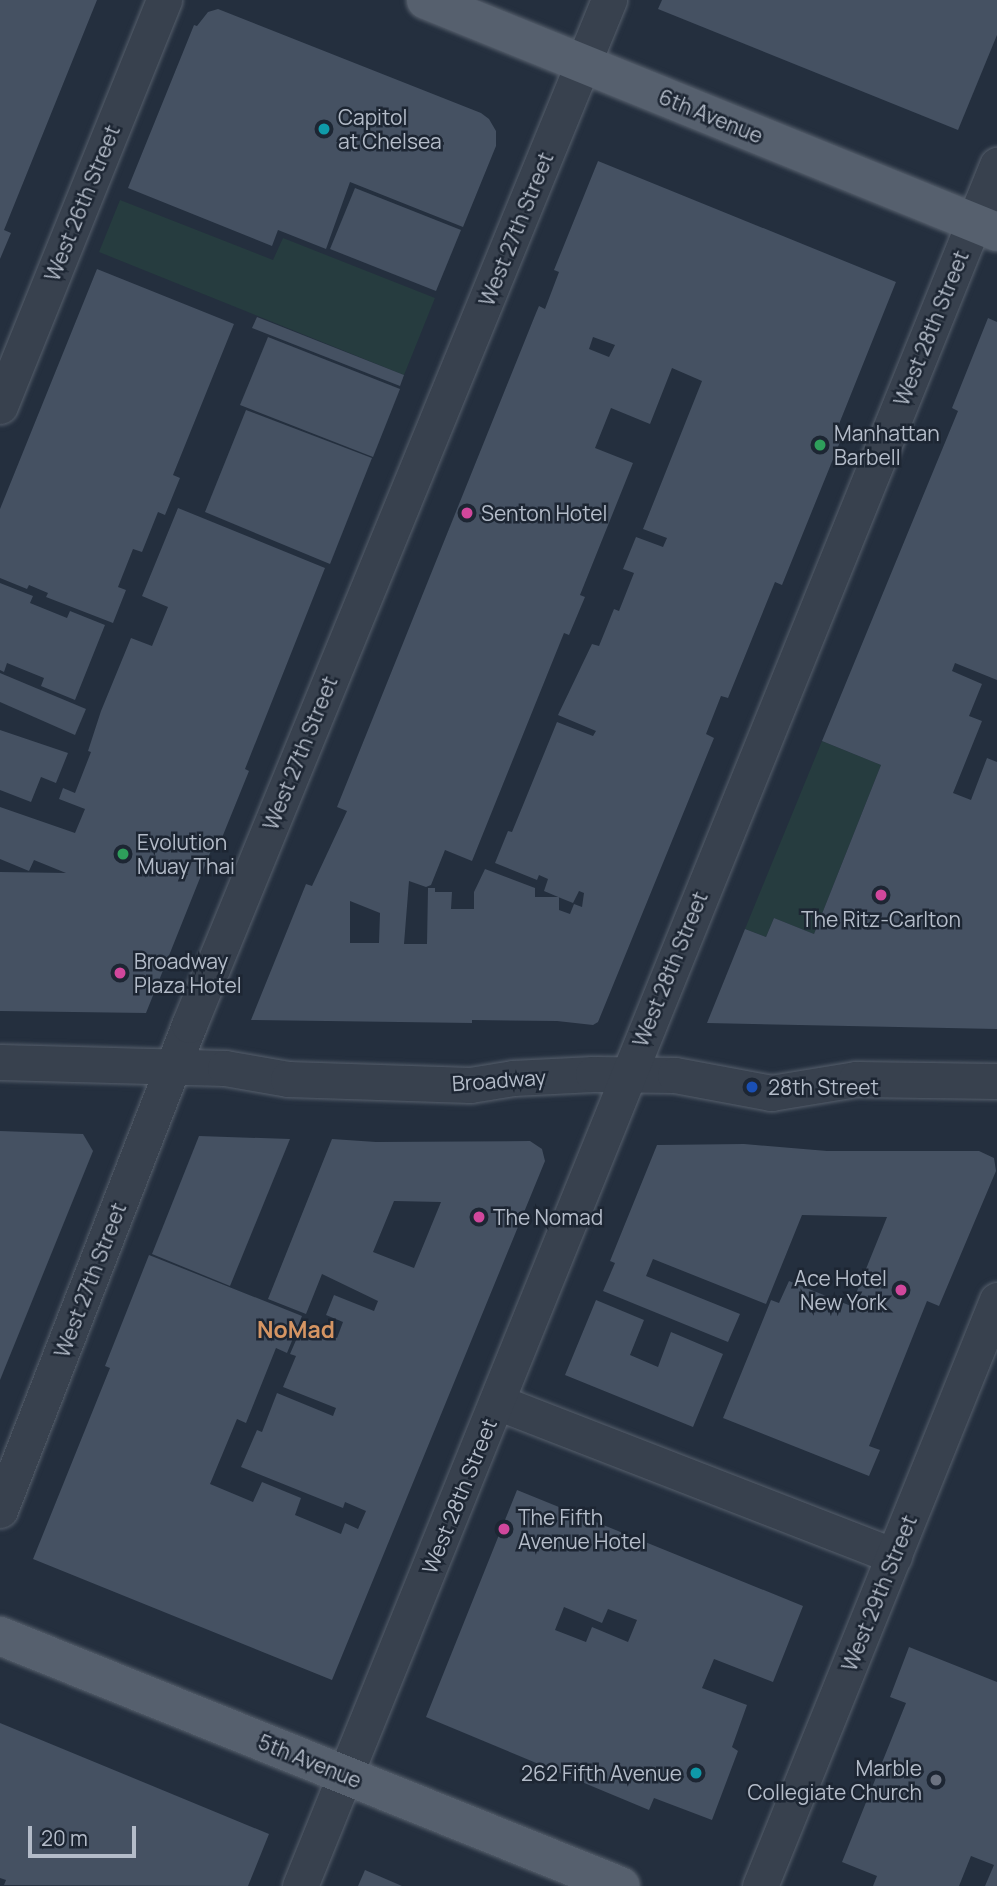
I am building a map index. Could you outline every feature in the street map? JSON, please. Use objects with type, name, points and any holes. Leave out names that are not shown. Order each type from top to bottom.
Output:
[{"type":"main road","name":"6th Avenue","points":[[426,0],[985,227]]},
{"type":"main road","name":"5th Avenue","points":[[0,1636],[620,1886]]},
{"type":"street","name":"West 26th Street","points":[[0,406],[164,0]]},
{"type":"street","name":"West 27th Street","points":[[0,1510],[172,1066],[609,0]]},
{"type":"street","name":"West 28th Street","points":[[300,1886],[627,1074],[985,227],[997,165]]},
{"type":"street","name":"Broadway","points":[[0,1062],[225,1068],[288,1079],[470,1085],[513,1078],[675,1075],[771,1093],[856,1079],[997,1082]]},
{"type":"street","name":"West 29th Street","points":[[760,1886],[997,1300]]},
{"type":"street","points":[[497,1402],[894,1556]]},
{"type":"green space","points":[[120,200],[273,260],[283,238],[435,298],[404,375],[99,252]]},
{"type":"green space","points":[[822,741],[881,765],[814,934],[774,918],[766,937],[745,929]]},
{"type":"building","points":[[0,0],[97,0],[4,230],[11,233],[0,259]]},
{"type":"building","points":[[662,0],[997,0],[997,35],[958,130],[658,9]]},
{"type":"building","name":"Capitol at Chelsea","points":[[218,9],[481,113],[489,119],[496,131],[496,146],[463,227],[350,182],[326,249],[278,230],[272,246],[128,188],[194,25],[197,26],[208,12]]},
{"type":"building","points":[[598,161],[896,282],[835,434],[842,437],[782,585],[775,582],[728,698],[721,696],[706,734],[714,738],[598,1022],[593,1025],[557,1021],[472,1020],[472,1023],[251,1020],[306,884],[312,886],[347,811],[337,807],[536,313],[539,306],[545,309],[559,272],[554,270]],"holes":[[[593,337],[615,345],[609,357],[589,349]],[[672,368],[702,381],[643,529],[667,538],[663,547],[636,537],[623,569],[634,573],[619,611],[614,609],[599,646],[592,644],[558,715],[596,731],[593,736],[557,722],[512,832],[508,831],[495,863],[537,880],[539,875],[548,879],[544,891],[558,897],[535,897],[535,888],[485,869],[474,892],[474,909],[451,909],[452,892],[435,892],[435,888],[428,888],[427,944],[404,944],[409,881],[426,887],[431,885],[445,850],[472,861],[564,633],[569,635],[585,597],[580,595],[633,463],[595,448],[611,408],[650,424]],[[579,891],[584,893],[582,907],[574,904],[570,914],[559,910],[559,897],[573,903]],[[350,901],[380,913],[379,943],[350,943]]]},
{"type":"building","points":[[355,188],[461,230],[436,291],[330,249]]},
{"type":"building","points":[[97,269],[234,324],[173,475],[180,478],[165,515],[158,512],[142,552],[133,549],[118,587],[126,590],[113,623],[46,597],[48,593],[29,585],[27,589],[0,578],[0,509]]},
{"type":"building","points":[[257,317],[404,375],[400,386],[252,328]]},
{"type":"building","points":[[988,318],[997,322],[997,680],[955,663],[952,671],[982,684],[969,716],[982,721],[953,793],[971,800],[987,758],[997,762],[997,1029],[707,1023],[745,929],[766,937],[774,918],[814,934],[881,765],[822,741],[958,411],[952,408]]},
{"type":"building","points":[[268,337],[400,389],[373,457],[240,405]]},
{"type":"building","points":[[246,410],[372,458],[330,564],[205,512]]},
{"type":"building","points":[[178,508],[325,568],[245,769],[249,771],[217,850],[212,848],[146,1013],[0,1011],[0,872],[66,873],[34,860],[29,871],[0,859],[0,807],[75,833],[85,809],[59,799],[63,788],[75,793],[91,752],[88,751],[101,711],[131,638],[152,646],[168,607],[142,596]]},
{"type":"building","points":[[0,583],[33,596],[30,603],[67,618],[70,611],[105,625],[75,700],[41,686],[44,678],[7,663],[4,672],[0,670]]},
{"type":"building","points":[[0,673],[86,709],[75,735],[0,702]]},
{"type":"building","points":[[0,730],[68,753],[56,783],[41,777],[31,802],[0,790]]},
{"type":"building","points":[[0,1131],[83,1134],[93,1151],[0,1380]]},
{"type":"building","points":[[199,1136],[290,1139],[230,1286],[152,1254]]},
{"type":"building","points":[[332,1139],[376,1142],[530,1141],[542,1149],[545,1161],[332,1680],[33,1559],[110,1368],[105,1366],[149,1255],[302,1316],[287,1353],[276,1348],[246,1423],[237,1419],[210,1484],[253,1502],[262,1482],[301,1498],[295,1515],[341,1534],[345,1523],[358,1529],[366,1511],[345,1502],[343,1508],[241,1467],[257,1430],[262,1432],[277,1393],[333,1416],[336,1408],[283,1387],[296,1356],[290,1354],[303,1324],[337,1338],[343,1322],[326,1315],[334,1295],[374,1311],[378,1301],[322,1274],[306,1314],[268,1299]],"holes":[[[394,1201],[441,1202],[414,1268],[373,1252]]]},
{"type":"building","points":[[744,1144],[827,1151],[979,1151],[994,1158],[996,1171],[939,1306],[927,1301],[869,1446],[880,1450],[869,1476],[723,1418],[771,1300],[779,1303],[789,1281],[851,1306],[887,1217],[802,1215],[766,1304],[653,1259],[646,1276],[740,1314],[728,1342],[603,1291],[615,1263],[610,1261],[657,1145]]},
{"type":"building","points":[[596,1300],[644,1320],[630,1355],[658,1367],[671,1332],[723,1354],[693,1427],[565,1375]]},
{"type":"building","points":[[517,1490],[803,1606],[773,1682],[714,1659],[702,1688],[747,1705],[732,1747],[738,1751],[712,1820],[654,1798],[649,1810],[426,1717]],"holes":[[[564,1607],[602,1623],[608,1609],[637,1620],[628,1642],[592,1627],[586,1642],[555,1630]]]},
{"type":"building","name":"Marble Collegiate Church","points":[[909,1647],[997,1682],[997,1886],[985,1886],[994,1865],[971,1856],[959,1886],[873,1886],[877,1876],[842,1862],[906,1703],[890,1697]]},
{"type":"building","points":[[0,1723],[269,1834],[248,1886],[4,1885],[6,1880],[0,1878]]},
{"type":"building","points":[[365,1870],[402,1886],[358,1886]]},
{"type":"place","name":"Capitol at Chelsea","points":[[324,129]]},
{"type":"place","name":"Manhattan Barbell","points":[[820,445]]},
{"type":"place","name":"Senton Hotel","points":[[467,513]]},
{"type":"place","name":"Evolution Muay Thai","points":[[123,854]]},
{"type":"place","name":"The Ritz-Carlton","points":[[881,895]]},
{"type":"place","name":"Broadway Plaza Hotel","points":[[120,973]]},
{"type":"place","name":"28th Street","points":[[752,1087]]},
{"type":"place","name":"The Nomad","points":[[479,1217]]},
{"type":"place","name":"Ace Hotel New York","points":[[901,1290]]},
{"type":"place","name":"The Fifth Avenue Hotel","points":[[504,1529]]},
{"type":"place","name":"262 Fifth Avenue","points":[[696,1773]]},
{"type":"place","name":"Marble Collegiate Church","points":[[936,1780]]},
{"type":"district","name":"NoMad","points":[[296,1329]]}]
